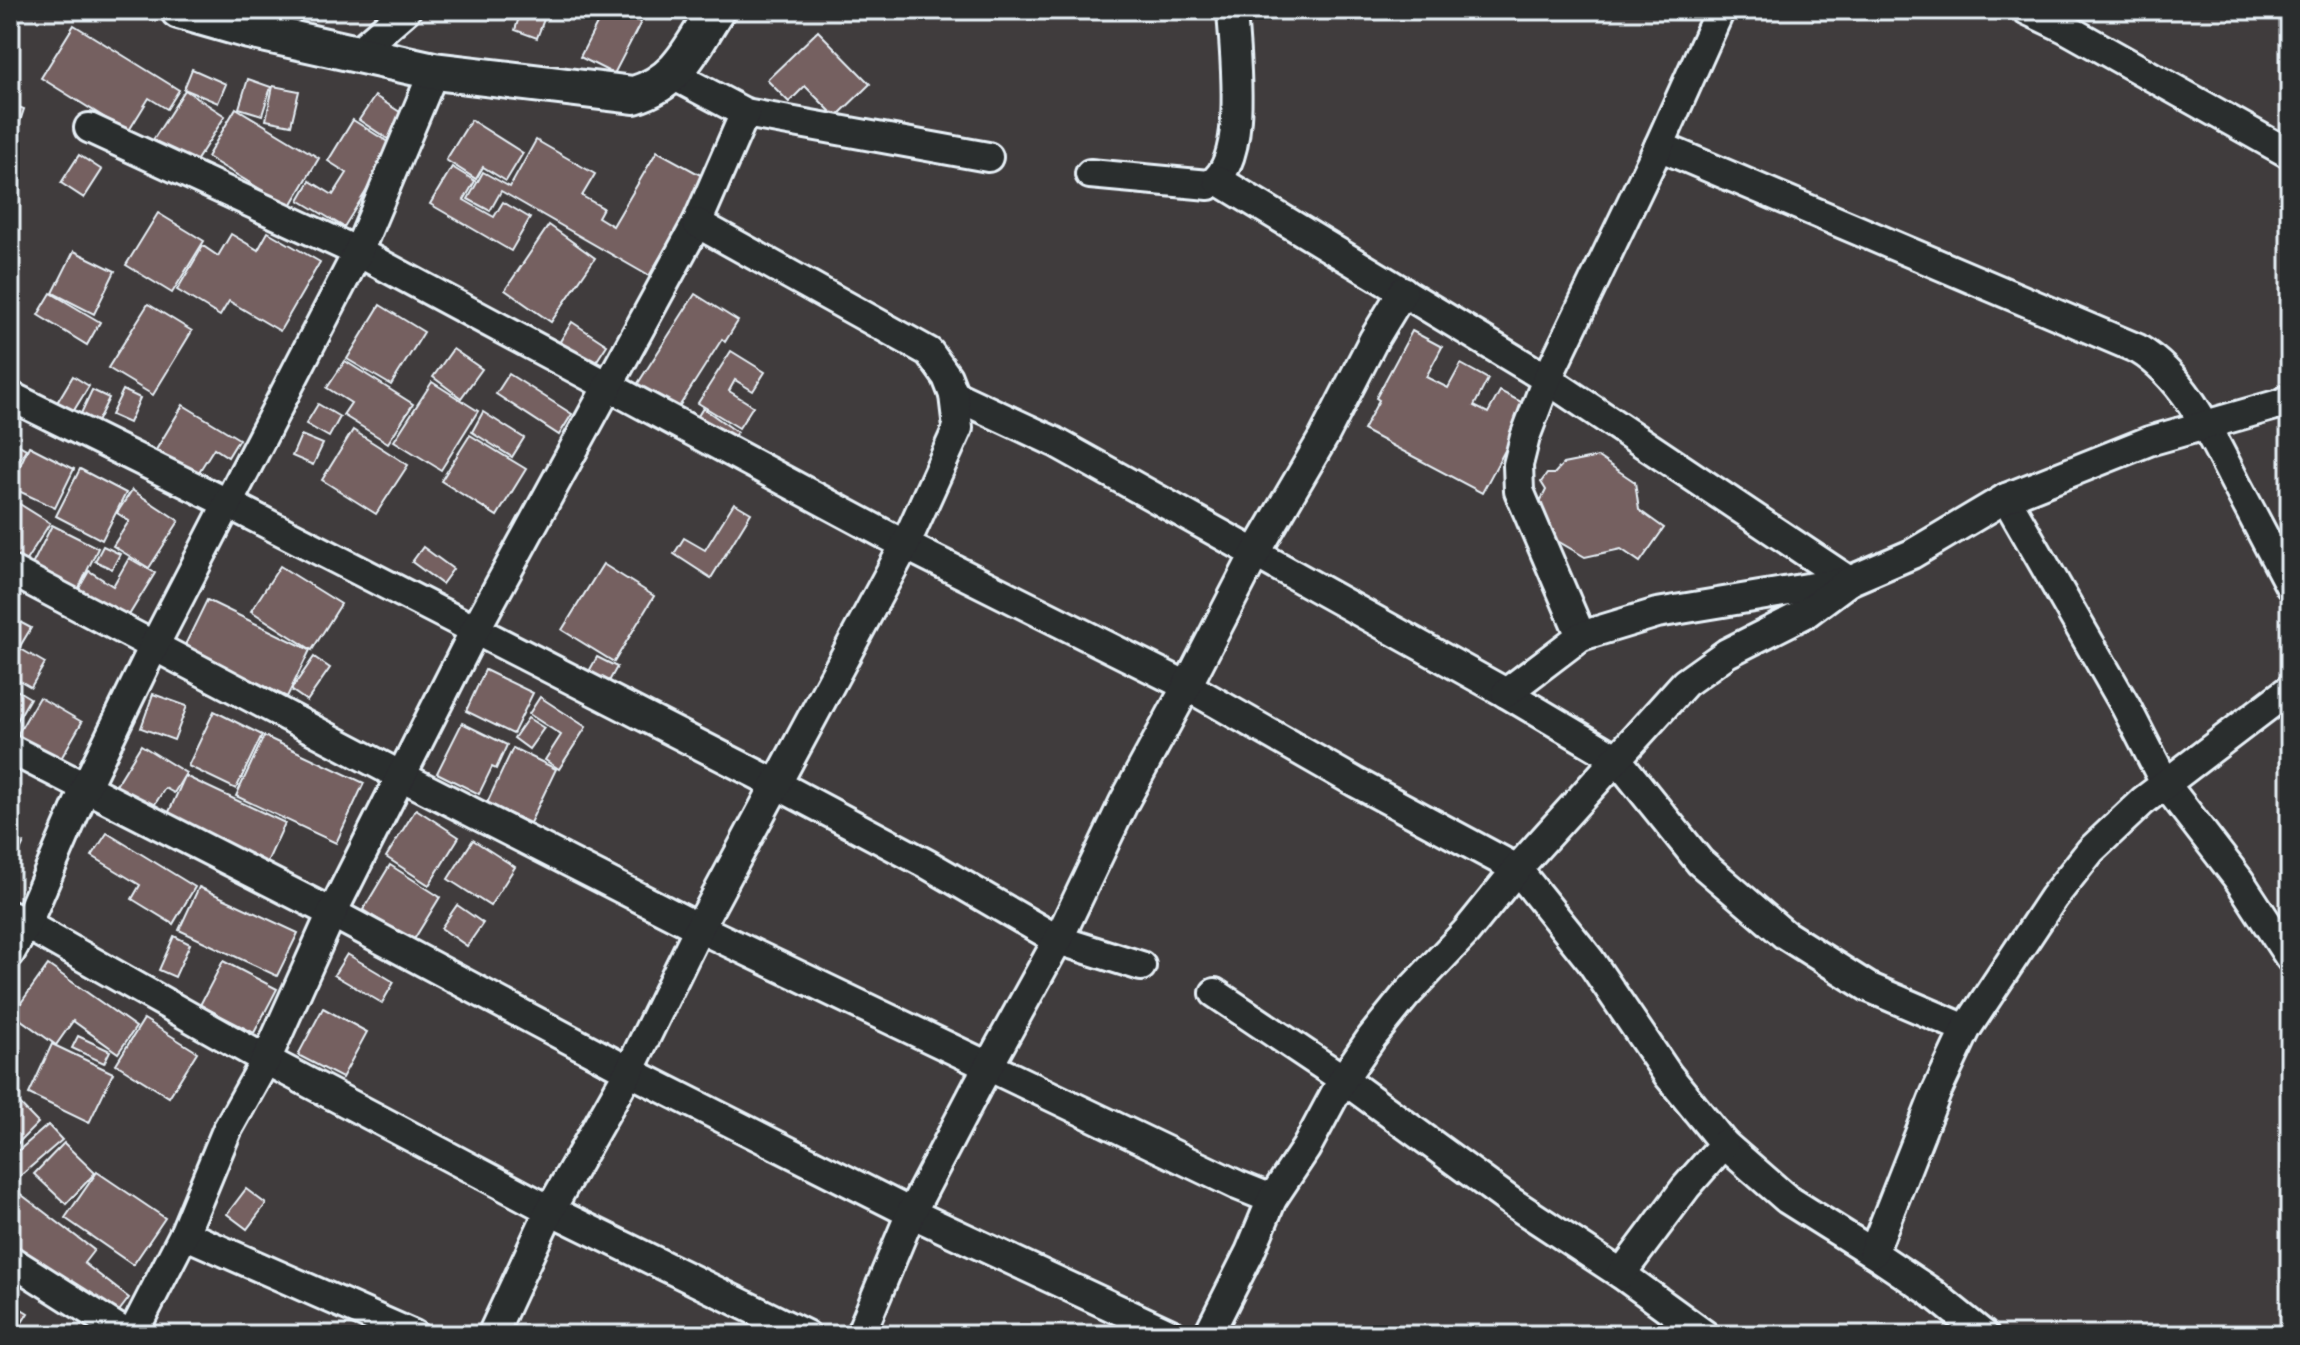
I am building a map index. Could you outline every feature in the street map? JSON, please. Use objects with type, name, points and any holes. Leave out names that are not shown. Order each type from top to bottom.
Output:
[{"type":"street","points":[[354,55],[406,10]]},
{"type":"street","points":[[191,11],[354,55],[434,71],[634,95],[654,89],[673,75],[716,10]]},
{"type":"street","points":[[1090,174],[1209,185],[1218,180],[1226,170],[1235,143],[1232,10]]},
{"type":"street","points":[[1581,636],[1519,491],[1518,465],[1547,379],[1659,146],[1720,10]]},
{"type":"street","points":[[2027,10],[2065,28],[2290,154]]},
{"type":"street","points":[[10,953],[18,919],[155,644],[358,252],[434,71]]},
{"type":"street","points":[[673,75],[745,113],[988,157]]},
{"type":"street","points":[[10,1260],[130,1335],[184,1234],[227,1130],[266,1060],[332,913],[475,630],[697,223],[745,113]]},
{"type":"street","points":[[89,128],[358,252],[905,545],[1187,686],[1355,782],[1517,869],[1590,960],[1668,1075],[1724,1144],[1787,1199],[1931,1292],[1984,1335]]},
{"type":"street","points":[[1659,146],[2138,349],[2155,359],[2205,424],[2290,586]]},
{"type":"street","points":[[1218,180],[1547,379],[1849,581]]},
{"type":"street","points":[[492,1335],[550,1210],[629,1071],[699,928],[905,545],[958,428],[954,395],[947,377],[929,352],[697,223]]},
{"type":"street","points":[[860,1335],[911,1213],[1058,940],[1124,802],[1255,554],[1403,291]]},
{"type":"street","points":[[954,395],[1055,442],[1506,693],[1616,758],[1700,862],[1784,934],[1868,987],[1966,1029]]},
{"type":"street","points":[[10,396],[227,503],[778,785],[927,864],[1058,940],[1141,966]]},
{"type":"street","points":[[1208,1335],[1250,1252],[1272,1199],[1306,1148],[1343,1079],[1406,995],[1466,932],[1517,869],[1685,683],[1727,653],[1806,613],[1849,581],[1912,554],[2006,498],[2094,461],[2205,424],[2283,403],[2290,398]]},
{"type":"street","points":[[2006,498],[2126,707],[2166,785],[2239,880],[2290,958]]},
{"type":"street","points":[[10,570],[401,776],[699,928],[1272,1199]]},
{"type":"street","points":[[1506,693],[1581,636],[1657,613],[1849,581]]},
{"type":"street","points":[[1873,1253],[1936,1093],[1966,1029],[2053,898],[2091,850],[2143,801],[2290,689]]},
{"type":"street","points":[[10,749],[332,913],[629,1071],[911,1213],[1173,1335]]},
{"type":"street","points":[[18,919],[266,1060],[550,1210],[806,1335]]},
{"type":"street","points":[[1215,993],[1343,1079],[1510,1201],[1621,1274],[1705,1335]]},
{"type":"street","points":[[1621,1274],[1686,1187],[1724,1144]]},
{"type":"street","points":[[184,1234],[414,1335]]},
{"type":"building","points":[[604,10],[618,10],[641,22],[614,74],[580,57]]},
{"type":"building","points":[[521,11],[544,19],[537,38],[515,30]]},
{"type":"building","points":[[74,25],[179,90],[167,109],[149,98],[128,132],[41,78]]},
{"type":"building","points":[[818,31],[870,84],[836,117],[805,86],[789,102],[767,80]]},
{"type":"building","points":[[192,69],[226,84],[218,103],[184,89]]},
{"type":"building","points":[[248,79],[271,87],[262,115],[239,108]]},
{"type":"building","points":[[273,86],[299,91],[291,125],[266,120]]},
{"type":"building","points":[[185,90],[225,116],[193,166],[153,140]]},
{"type":"building","points":[[375,96],[403,114],[388,139],[359,120]]},
{"type":"building","points":[[10,104],[24,109],[10,151]]},
{"type":"building","points":[[236,108],[319,158],[290,207],[207,157]]},
{"type":"building","points":[[353,120],[394,146],[344,227],[299,200],[310,181],[333,195],[347,173],[328,161]]},
{"type":"building","points":[[471,120],[523,153],[506,181],[483,167],[476,179],[446,160]]},
{"type":"building","points":[[536,140],[595,174],[582,196],[603,208],[598,217],[613,226],[657,151],[706,178],[649,276],[501,191],[490,211],[468,199],[483,172],[510,187]]},
{"type":"building","points":[[79,155],[102,170],[84,198],[61,183]]},
{"type":"building","points":[[452,167],[475,181],[464,200],[494,217],[503,202],[530,218],[511,251],[430,204]]},
{"type":"building","points":[[158,213],[204,241],[172,293],[126,265]]},
{"type":"building","points":[[549,225],[595,258],[551,322],[505,290]]},
{"type":"building","points":[[268,232],[320,262],[280,331],[229,301],[220,316],[177,290],[203,246],[218,256],[231,234],[258,250]]},
{"type":"building","points":[[74,251],[115,271],[94,314],[53,293]]},
{"type":"building","points":[[51,293],[100,322],[87,345],[38,315]]},
{"type":"building","points":[[695,294],[738,321],[725,342],[722,339],[675,413],[635,388]]},
{"type":"building","points":[[148,304],[192,331],[153,395],[108,368]]},
{"type":"building","points":[[380,305],[424,332],[391,385],[347,359]]},
{"type":"building","points":[[572,322],[607,345],[594,365],[559,343]]},
{"type":"building","points":[[1412,331],[1442,347],[1426,377],[1448,388],[1461,364],[1488,379],[1474,406],[1488,413],[1500,391],[1529,406],[1482,493],[1363,430],[1379,400],[1376,398]]},
{"type":"building","points":[[453,349],[482,369],[461,398],[433,377]]},
{"type":"building","points":[[731,351],[765,372],[753,391],[735,380],[729,391],[753,406],[739,428],[698,403]]},
{"type":"building","points":[[345,361],[413,404],[388,443],[343,415],[351,403],[327,388]]},
{"type":"building","points":[[509,374],[572,414],[559,435],[496,394]]},
{"type":"building","points":[[73,376],[89,386],[68,420],[52,411]]},
{"type":"building","points":[[432,382],[478,411],[441,470],[394,441]]},
{"type":"building","points":[[92,390],[109,398],[93,430],[77,422]]},
{"type":"building","points":[[123,390],[140,398],[129,423],[111,415]]},
{"type":"building","points":[[318,404],[340,417],[329,437],[306,424]]},
{"type":"building","points":[[183,405],[239,439],[228,457],[214,448],[197,475],[156,450]]},
{"type":"building","points":[[703,408],[737,432],[729,444],[695,421]]},
{"type":"building","points":[[483,412],[524,438],[512,457],[472,432]]},
{"type":"building","points":[[353,430],[408,465],[376,514],[322,480]]},
{"type":"building","points":[[301,435],[323,444],[313,465],[292,456]]},
{"type":"building","points":[[470,435],[526,469],[497,516],[441,481]]},
{"type":"building","points":[[10,440],[26,449],[10,477]]},
{"type":"building","points":[[29,446],[74,469],[55,508],[10,487]]},
{"type":"building","points":[[1598,457],[1635,482],[1639,510],[1664,528],[1640,562],[1621,549],[1585,557],[1549,536],[1539,504],[1546,490],[1541,482],[1563,464]]},
{"type":"building","points":[[80,469],[126,493],[102,540],[56,516]]},
{"type":"building","points":[[132,490],[179,521],[149,568],[113,546],[129,521],[117,513]]},
{"type":"building","points":[[10,498],[50,523],[20,570],[10,564]]},
{"type":"building","points":[[734,503],[751,513],[711,578],[674,554],[684,538],[705,550]]},
{"type":"building","points":[[52,525],[98,548],[78,590],[31,567]]},
{"type":"building","points":[[103,546],[120,554],[112,569],[95,561]]},
{"type":"building","points":[[423,547],[453,569],[442,584],[412,562]]},
{"type":"building","points":[[129,558],[155,573],[126,620],[78,590],[89,571],[113,586]]},
{"type":"building","points":[[603,564],[654,596],[614,662],[562,630]]},
{"type":"building","points":[[280,566],[341,604],[312,650],[251,611]]},
{"type":"building","points":[[207,600],[310,650],[287,697],[184,647]]},
{"type":"building","points":[[10,617],[31,628],[19,648],[45,663],[31,687],[10,675]]},
{"type":"building","points":[[314,657],[330,668],[307,701],[291,690]]},
{"type":"building","points":[[597,657],[617,667],[607,685],[587,675]]},
{"type":"building","points":[[485,670],[533,693],[513,734],[466,711]]},
{"type":"building","points":[[10,686],[30,698],[10,733]]},
{"type":"building","points":[[153,694],[187,706],[174,740],[141,728]]},
{"type":"building","points":[[39,697],[82,722],[55,769],[12,744]]},
{"type":"building","points":[[540,697],[586,727],[559,769],[545,760],[561,735],[529,714]]},
{"type":"building","points":[[214,711],[262,735],[236,789],[188,766]]},
{"type":"building","points":[[528,718],[544,728],[529,749],[514,738]]},
{"type":"building","points":[[462,723],[507,745],[479,794],[437,773]]},
{"type":"building","points":[[264,736],[364,783],[336,843],[236,796]]},
{"type":"building","points":[[141,745],[186,773],[174,793],[165,788],[148,815],[112,792]]},
{"type":"building","points":[[513,748],[556,769],[530,823],[487,803]]},
{"type":"building","points":[[185,776],[285,823],[264,869],[164,823]]},
{"type":"building","points":[[416,809],[459,837],[429,885],[386,857]]},
{"type":"building","points":[[107,833],[195,887],[173,924],[132,899],[140,885],[92,856]]},
{"type":"building","points":[[10,837],[24,843],[10,872]]},
{"type":"building","points":[[473,840],[515,867],[490,906],[448,879]]},
{"type":"building","points":[[390,865],[440,897],[413,941],[363,910]]},
{"type":"building","points":[[199,887],[298,933],[277,976],[179,930]]},
{"type":"building","points":[[457,905],[483,923],[467,946],[441,928]]},
{"type":"building","points":[[174,936],[190,944],[175,977],[159,970]]},
{"type":"building","points":[[347,954],[394,982],[382,1003],[334,975]]},
{"type":"building","points":[[223,961],[277,989],[254,1033],[200,1005]]},
{"type":"building","points":[[48,965],[136,1027],[118,1053],[73,1021],[56,1045],[13,1014]]},
{"type":"building","points":[[323,1008],[367,1032],[342,1078],[298,1055]]},
{"type":"building","points":[[144,1019],[197,1052],[169,1097],[116,1064]]},
{"type":"building","points":[[78,1036],[110,1051],[104,1063],[72,1048]]},
{"type":"building","points":[[52,1044],[113,1073],[89,1123],[29,1094]]},
{"type":"building","points":[[10,1094],[38,1123],[10,1151]]},
{"type":"building","points":[[48,1125],[62,1140],[19,1177],[10,1166],[10,1158]]},
{"type":"building","points":[[64,1143],[95,1173],[66,1204],[34,1174]]},
{"type":"building","points":[[97,1172],[165,1218],[133,1265],[65,1218]]},
{"type":"building","points":[[10,1186],[94,1250],[84,1263],[129,1298],[110,1323],[10,1246]]},
{"type":"building","points":[[246,1189],[266,1204],[247,1229],[227,1214]]},
{"type":"building","points":[[10,1302],[28,1313],[14,1335],[10,1335]]}]
